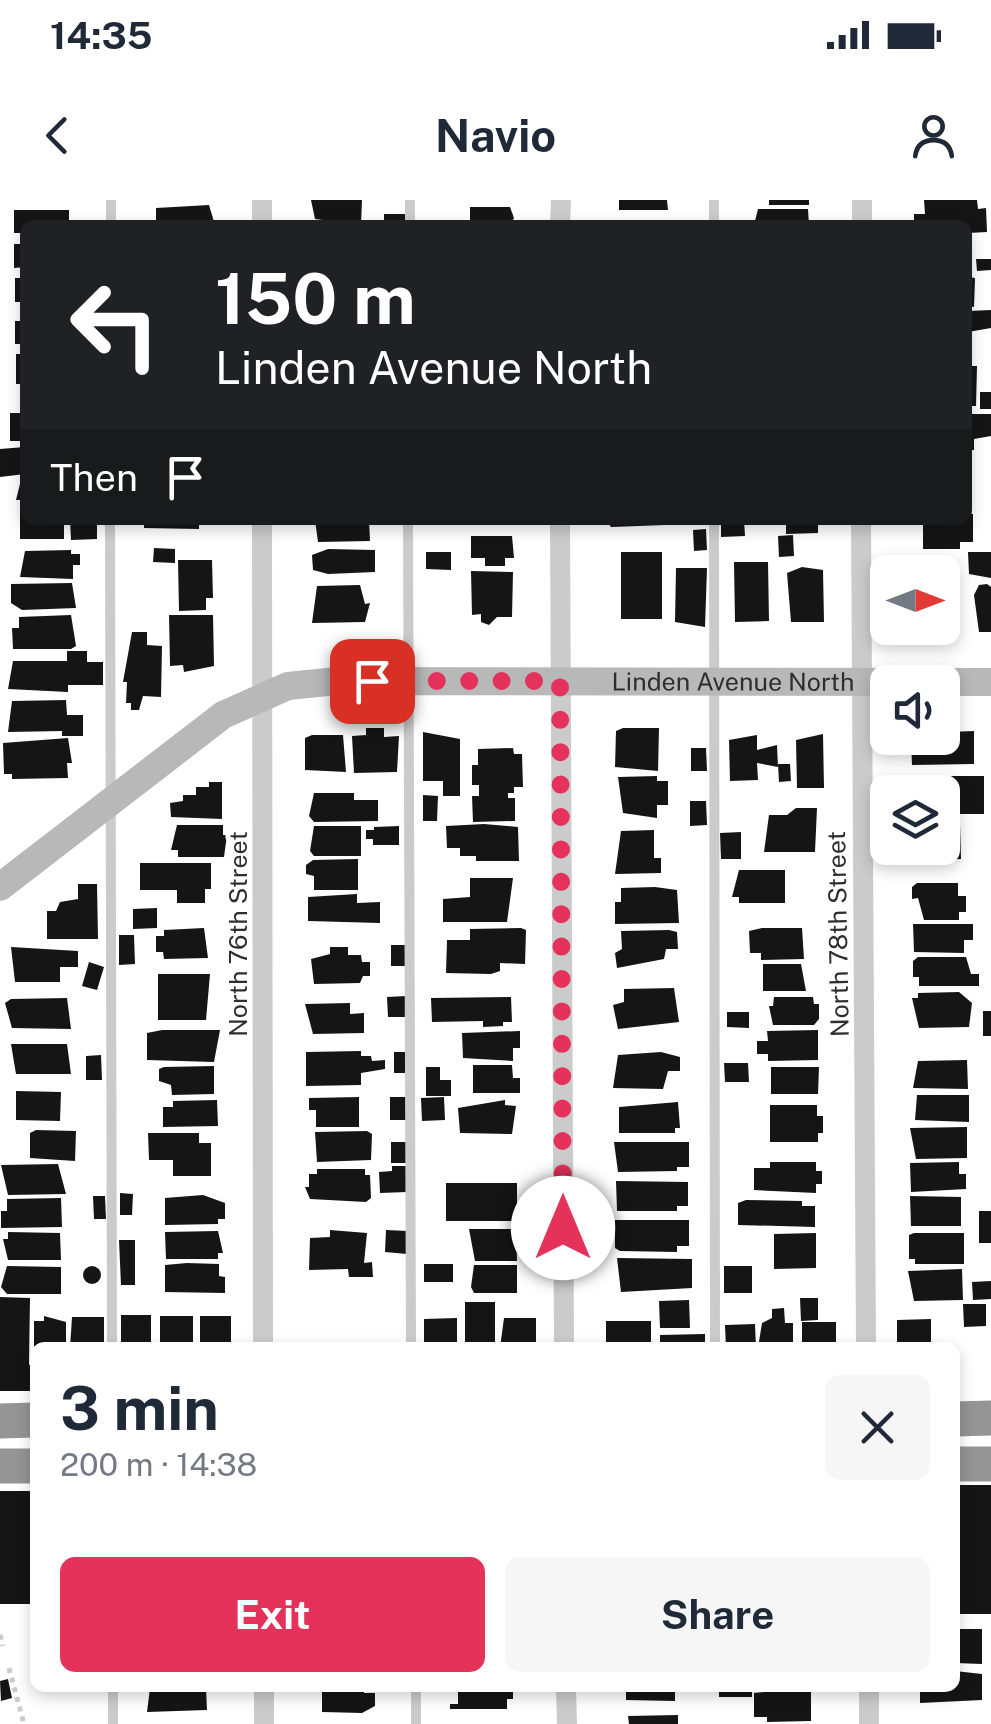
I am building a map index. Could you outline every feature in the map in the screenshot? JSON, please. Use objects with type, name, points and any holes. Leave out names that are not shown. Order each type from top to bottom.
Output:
[{"type":"highway","points":[[960,1419],[991,1418]]},
{"type":"highway","points":[[0,1421],[30,1420]]},
{"type":"highway","points":[[960,1464],[991,1464]]},
{"type":"highway","points":[[0,1466],[30,1466]]},
{"type":"street","name":"North 76th Street","points":[[262,525],[263,1342]]},
{"type":"street","points":[[560,525],[564,1342]]},
{"type":"street","name":"North 78th Street","points":[[861,525],[866,1342]]},
{"type":"street","name":"Linden Avenue North","points":[[0,887],[223,714],[262,694],[311,682],[991,682]]},
{"type":"street","points":[[264,1692],[264,1724]]},
{"type":"street","points":[[566,1692],[566,1724]]},
{"type":"street","points":[[869,1692],[869,1724]]},
{"type":"lane","points":[[110,525],[112,1342]]},
{"type":"lane","points":[[408,525],[411,1342]]},
{"type":"lane","points":[[714,525],[714,1342]]},
{"type":"lane","points":[[113,1692],[113,1724]]},
{"type":"lane","points":[[416,1692],[416,1724]]},
{"type":"path","points":[[0,1634],[3,1646]]},
{"type":"path","points":[[9,1668],[24,1724]]},
{"type":"building","points":[[311,200],[362,200],[361,220],[315,219]]},
{"type":"building","points":[[619,200],[667,200],[668,210],[619,210]]},
{"type":"building","points":[[769,200],[809,200],[809,205],[769,205]]},
{"type":"building","points":[[924,200],[977,200],[978,209],[986,208],[987,232],[972,233],[972,220],[914,220],[914,214],[925,214]]},
{"type":"building","points":[[209,205],[214,220],[156,220],[156,208]]},
{"type":"building","points":[[470,207],[510,207],[514,218],[513,220],[470,220]]},
{"type":"building","points":[[758,209],[808,209],[809,220],[755,220]]},
{"type":"building","points":[[14,210],[69,210],[69,220],[20,220],[20,233],[14,233]]},
{"type":"building","points":[[384,214],[405,214],[405,220],[384,220]]},
{"type":"building","points":[[14,244],[20,244],[20,267],[14,268]]},
{"type":"building","points":[[976,259],[991,259],[991,270],[977,271]]},
{"type":"building","points":[[15,278],[20,278],[20,302],[15,302]]},
{"type":"building","points":[[972,278],[975,278],[972,307]]},
{"type":"building","points":[[991,310],[991,328],[972,331],[972,311]]},
{"type":"building","points":[[15,321],[20,321],[20,344],[15,344]]},
{"type":"building","points":[[16,354],[20,354],[20,384],[16,384]]},
{"type":"building","points":[[972,366],[977,366],[976,406],[972,406]]},
{"type":"building","points":[[980,392],[991,392],[991,409],[980,409]]},
{"type":"building","points":[[10,413],[20,413],[20,441],[10,441]]},
{"type":"building","points":[[972,414],[991,414],[991,436],[974,439],[974,450]]},
{"type":"building","points":[[20,447],[20,475],[0,477],[0,449]]},
{"type":"building","points":[[973,514],[973,542],[960,542],[960,549],[923,549],[923,525],[972,525]]},
{"type":"building","points":[[20,525],[64,525],[64,539],[20,539]]},
{"type":"building","points":[[70,525],[97,525],[97,539],[71,540]]},
{"type":"building","points":[[144,525],[199,525],[199,529]]},
{"type":"building","points":[[316,525],[369,525],[370,541],[318,542]]},
{"type":"building","points":[[721,525],[744,525],[745,536],[721,537]]},
{"type":"building","points":[[786,525],[818,525],[818,533],[786,534]]},
{"type":"building","points":[[706,529],[707,550],[694,551],[693,530]]},
{"type":"building","points":[[793,535],[794,556],[779,557],[778,536]]},
{"type":"building","points":[[471,536],[512,536],[514,558],[505,558],[505,566],[485,566],[485,558],[471,558]]},
{"type":"building","points":[[154,548],[175,549],[175,563],[153,562]]},
{"type":"building","points":[[328,549],[375,550],[375,572],[328,574],[313,570],[312,555]]},
{"type":"building","points":[[71,550],[71,554],[80,554],[80,565],[73,565],[73,579],[20,577],[25,551]]},
{"type":"building","points":[[426,552],[451,552],[451,570],[426,569]]},
{"type":"building","points":[[621,552],[662,552],[662,619],[621,619]]},
{"type":"building","points":[[968,552],[991,552],[991,578],[969,574]]},
{"type":"building","points":[[178,560],[212,560],[213,598],[206,598],[206,610],[179,611]]},
{"type":"building","points":[[734,562],[768,562],[769,621],[735,622]]},
{"type":"building","points":[[802,567],[823,570],[824,622],[791,622],[787,573]]},
{"type":"building","points":[[676,568],[707,568],[705,627],[675,622]]},
{"type":"building","points":[[471,571],[513,572],[512,617],[497,617],[489,625],[481,622],[481,614],[472,615]]},
{"type":"building","points":[[72,583],[76,608],[22,610],[11,603],[11,584]]},
{"type":"building","points":[[360,585],[365,604],[370,603],[365,622],[312,623],[317,586]]},
{"type":"building","points":[[979,585],[991,587],[991,632],[979,632],[974,595]]},
{"type":"building","points":[[71,615],[76,646],[71,649],[13,649],[12,628],[19,628],[19,617]]},
{"type":"building","points":[[169,615],[213,615],[214,666],[184,672],[183,665],[170,666]]},
{"type":"building","points":[[132,632],[147,632],[147,645],[162,646],[161,697],[143,696],[139,710],[131,710],[131,703],[126,703],[127,682],[123,682]]},
{"type":"building","points":[[67,651],[87,651],[87,662],[103,662],[103,685],[68,685],[68,692],[8,689],[13,661],[67,661]]},
{"type":"building","points":[[66,700],[67,715],[83,715],[83,736],[62,736],[62,731],[8,732],[12,701]]},
{"type":"building","points":[[366,728],[384,728],[384,737],[399,736],[397,772],[354,773],[352,736],[366,735]]},
{"type":"building","points":[[659,728],[658,771],[615,767],[616,731]]},
{"type":"building","points":[[974,731],[974,764],[912,765],[912,755],[960,755],[960,732]]},
{"type":"building","points":[[423,732],[460,739],[460,796],[443,796],[443,781],[423,781]]},
{"type":"building","points":[[823,734],[824,788],[797,788],[796,740]]},
{"type":"building","points":[[343,735],[346,772],[305,770],[305,738]]},
{"type":"building","points":[[757,735],[757,750],[777,745],[778,767],[757,763],[758,780],[730,781],[729,740]]},
{"type":"building","points":[[68,738],[72,763],[67,763],[68,778],[12,779],[12,774],[4,774],[3,743]]},
{"type":"building","points":[[513,748],[514,754],[522,754],[523,787],[514,787],[514,793],[508,793],[508,798],[515,798],[515,821],[473,822],[472,796],[479,796],[479,785],[472,785],[472,765],[478,765],[478,749]]},
{"type":"building","points":[[691,748],[706,748],[707,771],[691,771]]},
{"type":"building","points":[[778,764],[790,764],[791,781],[779,782]]},
{"type":"building","points":[[657,776],[657,781],[668,781],[668,805],[657,805],[657,818],[623,813],[618,777]]},
{"type":"building","points":[[960,776],[984,776],[984,814],[960,814]]},
{"type":"building","points":[[209,782],[222,782],[222,819],[171,817],[170,803],[183,801],[183,795],[196,795],[196,787],[209,787]]},
{"type":"building","points":[[314,793],[354,793],[354,800],[378,800],[378,821],[314,822],[309,816]]},
{"type":"building","points":[[423,795],[438,796],[437,821],[423,821]]},
{"type":"building","points":[[690,801],[706,801],[707,825],[690,826]]},
{"type":"building","points":[[796,808],[817,808],[815,852],[764,852],[769,815],[787,815]]},
{"type":"building","points":[[177,825],[223,825],[223,835],[227,835],[224,857],[178,857],[178,850],[171,850]]},
{"type":"building","points":[[314,826],[361,826],[361,856],[314,856],[310,851]]},
{"type":"building","points":[[399,826],[399,845],[373,845],[373,839],[366,839],[366,830]]},
{"type":"building","points":[[446,826],[518,827],[519,861],[476,861],[476,856],[460,856],[460,848],[447,848]]},
{"type":"building","points":[[654,830],[654,858],[661,858],[661,873],[615,874],[621,831]]},
{"type":"building","points":[[741,832],[741,859],[721,859],[720,833]]},
{"type":"building","points":[[358,859],[358,890],[314,890],[314,876],[306,874],[306,865],[313,860]]},
{"type":"building","points":[[140,863],[211,863],[211,889],[205,889],[205,903],[177,903],[177,890],[140,890]]},
{"type":"building","points":[[739,870],[785,870],[785,903],[739,903],[739,897],[732,897]]},
{"type":"building","points":[[470,878],[513,878],[507,922],[443,922],[443,899],[470,897]]},
{"type":"building","points":[[917,883],[958,883],[958,896],[966,896],[966,912],[959,912],[959,920],[924,920],[918,898],[912,899],[912,887]]},
{"type":"building","points":[[78,884],[97,884],[98,939],[47,939],[47,911],[56,911],[60,902],[78,899]]},
{"type":"building","points":[[621,888],[677,890],[679,923],[615,924],[615,902],[621,902]]},
{"type":"building","points":[[357,894],[357,903],[380,902],[380,923],[308,921],[308,897]]},
{"type":"building","points":[[157,908],[157,928],[133,929],[133,909]]},
{"type":"building","points":[[913,924],[973,924],[973,940],[964,940],[964,953],[914,952]]},
{"type":"building","points":[[204,928],[208,958],[164,959],[163,952],[156,952],[156,936],[164,936],[164,930]]},
{"type":"building","points":[[802,928],[804,959],[761,960],[761,953],[750,953],[749,931]]},
{"type":"building","points":[[470,929],[526,930],[525,964],[500,963],[500,971],[491,974],[446,973],[447,940],[470,940]]},
{"type":"building","points":[[621,931],[677,932],[678,949],[666,949],[664,959],[617,968],[615,953],[622,949]]},
{"type":"building","points":[[119,935],[134,935],[135,964],[119,965]]},
{"type":"building","points":[[391,945],[406,945],[407,966],[391,966]]},
{"type":"building","points":[[11,947],[78,951],[78,967],[60,967],[60,982],[15,982]]},
{"type":"building","points":[[330,947],[348,947],[348,955],[361,955],[362,962],[370,962],[370,976],[363,976],[360,983],[314,984],[311,959],[330,954]]},
{"type":"building","points":[[918,957],[966,957],[971,974],[979,974],[979,986],[919,986],[919,977],[913,977],[913,961]]},
{"type":"building","points":[[89,962],[104,967],[97,990],[82,986]]},
{"type":"building","points":[[763,964],[801,964],[806,991],[763,991]]},
{"type":"building","points":[[158,974],[210,974],[206,1020],[158,1020]]},
{"type":"building","points":[[674,988],[679,1022],[618,1029],[613,1005],[624,1002],[624,989]]},
{"type":"building","points":[[959,992],[972,1003],[969,1027],[919,1028],[912,998],[918,998],[918,993]]},
{"type":"building","points":[[406,996],[407,1017],[388,1017],[387,997]]},
{"type":"building","points":[[511,997],[512,1022],[503,1022],[503,1026],[483,1027],[483,1021],[432,1022],[431,998]]},
{"type":"building","points":[[774,997],[813,997],[814,1004],[819,1004],[819,1019],[814,1025],[773,1025],[769,1006],[773,1006]]},
{"type":"building","points":[[67,998],[71,1029],[12,1028],[5,1003],[11,999]]},
{"type":"building","points":[[350,1003],[350,1014],[364,1013],[364,1033],[313,1034],[305,1004]]},
{"type":"building","points":[[983,1011],[991,1011],[991,1036],[983,1036]]},
{"type":"building","points":[[727,1012],[749,1012],[749,1028],[727,1027]]},
{"type":"building","points":[[220,1030],[214,1062],[147,1060],[147,1033]]},
{"type":"building","points":[[818,1030],[818,1060],[768,1061],[768,1054],[757,1054],[757,1041],[768,1041],[767,1031]]},
{"type":"building","points":[[520,1031],[520,1048],[513,1048],[513,1061],[463,1058],[462,1033]]},
{"type":"building","points":[[11,1044],[67,1044],[71,1074],[16,1074]]},
{"type":"building","points":[[361,1051],[361,1056],[371,1056],[372,1061],[385,1060],[385,1069],[361,1073],[361,1085],[306,1086],[306,1052]]},
{"type":"building","points":[[394,1052],[405,1052],[405,1073],[394,1073]]},
{"type":"building","points":[[661,1052],[680,1057],[680,1071],[668,1071],[663,1089],[613,1088],[618,1055]]},
{"type":"building","points":[[101,1055],[102,1080],[86,1080],[86,1056]]},
{"type":"building","points":[[967,1060],[968,1089],[913,1088],[918,1061]]},
{"type":"building","points":[[724,1063],[748,1063],[749,1082],[725,1082]]},
{"type":"building","points":[[473,1065],[512,1065],[513,1078],[520,1078],[520,1093],[473,1093]]},
{"type":"building","points":[[214,1066],[214,1094],[172,1095],[171,1085],[159,1081],[159,1069],[164,1067]]},
{"type":"building","points":[[426,1067],[440,1067],[440,1080],[451,1080],[451,1096],[426,1096]]},
{"type":"building","points":[[771,1067],[819,1067],[818,1094],[771,1094]]},
{"type":"building","points":[[16,1091],[61,1092],[60,1121],[16,1120]]},
{"type":"building","points":[[917,1095],[969,1095],[969,1122],[915,1120]]},
{"type":"building","points":[[359,1097],[359,1127],[316,1127],[316,1110],[309,1110],[309,1098]]},
{"type":"building","points":[[390,1097],[407,1097],[406,1120],[390,1120]]},
{"type":"building","points":[[444,1097],[445,1120],[422,1121],[421,1098]]},
{"type":"building","points":[[217,1100],[218,1126],[163,1127],[163,1107],[173,1107],[173,1101]]},
{"type":"building","points":[[505,1100],[505,1105],[516,1106],[512,1134],[460,1133],[458,1108]]},
{"type":"building","points":[[678,1102],[680,1128],[675,1128],[675,1133],[619,1133],[619,1107]]},
{"type":"building","points":[[770,1105],[817,1105],[817,1116],[823,1116],[823,1133],[818,1133],[818,1142],[770,1142]]},
{"type":"building","points":[[967,1127],[967,1158],[916,1159],[910,1128]]},
{"type":"building","points":[[76,1131],[75,1161],[30,1158],[30,1133]]},
{"type":"building","points":[[315,1132],[372,1134],[371,1160],[317,1162]]},
{"type":"building","points":[[148,1133],[199,1133],[199,1143],[211,1143],[211,1176],[173,1176],[173,1160],[149,1160]]},
{"type":"building","points":[[391,1142],[406,1142],[406,1163],[391,1163]]},
{"type":"building","points":[[614,1142],[689,1142],[689,1167],[677,1167],[677,1171],[618,1172]]},
{"type":"building","points":[[770,1162],[816,1162],[816,1171],[822,1171],[822,1184],[816,1184],[816,1193],[754,1190],[754,1168],[770,1168]]},
{"type":"building","points":[[959,1162],[959,1174],[966,1174],[966,1189],[911,1192],[910,1163]]},
{"type":"building","points":[[58,1164],[66,1194],[8,1195],[1,1165]]},
{"type":"building","points":[[392,1166],[406,1166],[407,1192],[380,1193],[379,1172],[392,1171]]},
{"type":"building","points":[[317,1169],[365,1169],[365,1175],[370,1175],[371,1198],[366,1202],[310,1199],[305,1187],[309,1187],[309,1174],[317,1174]]},
{"type":"building","points":[[616,1181],[688,1182],[688,1206],[677,1206],[677,1211],[617,1211]]},
{"type":"building","points":[[446,1183],[517,1183],[517,1221],[446,1221]]},
{"type":"building","points":[[120,1193],[133,1194],[132,1215],[120,1215]]},
{"type":"building","points":[[203,1195],[225,1203],[225,1219],[218,1219],[218,1224],[165,1225],[165,1198]]},
{"type":"building","points":[[93,1196],[105,1196],[106,1219],[94,1219]]},
{"type":"building","points":[[910,1196],[961,1197],[961,1226],[911,1226]]},
{"type":"building","points":[[61,1198],[62,1227],[1,1228],[1,1211],[7,1211],[7,1199]]},
{"type":"building","points":[[802,1201],[802,1206],[815,1206],[815,1227],[738,1225],[738,1203]]},
{"type":"building","points":[[979,1211],[991,1211],[991,1243],[979,1243]]},
{"type":"building","points":[[615,1220],[689,1220],[689,1246],[677,1246],[677,1252],[620,1251],[615,1248]]},
{"type":"building","points":[[469,1229],[516,1229],[517,1261],[475,1261]]},
{"type":"building","points":[[330,1230],[367,1233],[364,1263],[372,1262],[373,1277],[349,1277],[348,1269],[309,1270],[310,1238],[330,1237]]},
{"type":"building","points":[[386,1230],[408,1231],[407,1254],[385,1252]]},
{"type":"building","points":[[218,1231],[223,1253],[218,1253],[218,1259],[166,1259],[165,1232]]},
{"type":"building","points":[[8,1232],[60,1233],[61,1260],[8,1260],[3,1239],[8,1239]]},
{"type":"building","points":[[816,1233],[816,1268],[774,1269],[774,1234]]},
{"type":"building","points":[[964,1233],[964,1264],[915,1264],[915,1259],[909,1259],[909,1235]]},
{"type":"building","points":[[119,1240],[135,1240],[135,1285],[121,1285]]},
{"type":"building","points":[[617,1258],[692,1259],[692,1288],[621,1292]]},
{"type":"building","points":[[219,1264],[219,1276],[225,1277],[225,1293],[165,1292],[165,1265]]},
{"type":"building","points":[[424,1264],[453,1264],[453,1282],[424,1282]]},
{"type":"building","points":[[474,1265],[517,1265],[517,1293],[474,1293]]},
{"type":"building","points":[[7,1266],[61,1267],[61,1294],[7,1294],[1,1287]]},
{"type":"building","points":[[92,1266],[99,1268],[99,1282],[92,1284],[85,1282],[83,1275],[85,1268]]},
{"type":"building","points":[[724,1266],[752,1266],[752,1293],[724,1293]]},
{"type":"building","points":[[962,1269],[963,1300],[914,1301],[908,1271]]},
{"type":"building","points":[[991,1281],[991,1299],[973,1300],[972,1282]]},
{"type":"building","points":[[0,1297],[30,1298],[30,1391],[0,1391]]},
{"type":"building","points":[[800,1298],[818,1298],[818,1320],[801,1321]]},
{"type":"building","points":[[689,1300],[690,1328],[660,1328],[659,1301]]},
{"type":"building","points":[[465,1302],[495,1302],[495,1342],[465,1342]]},
{"type":"building","points":[[963,1304],[986,1304],[986,1326],[964,1327]]},
{"type":"building","points":[[784,1308],[785,1323],[793,1323],[793,1342],[759,1342],[762,1323],[772,1318],[772,1309]]},
{"type":"building","points":[[121,1315],[151,1315],[151,1342],[121,1342]]},
{"type":"building","points":[[44,1316],[66,1322],[66,1342],[34,1342],[34,1321],[44,1321]]},
{"type":"building","points":[[160,1316],[193,1316],[193,1342],[160,1342]]},
{"type":"building","points":[[200,1316],[231,1316],[231,1342],[200,1342]]},
{"type":"building","points":[[72,1317],[104,1317],[104,1342],[70,1342]]},
{"type":"building","points":[[457,1318],[457,1342],[424,1342],[424,1319]]},
{"type":"building","points":[[504,1318],[536,1318],[536,1342],[501,1342]]},
{"type":"building","points":[[931,1319],[931,1342],[897,1342],[897,1320]]},
{"type":"building","points":[[606,1321],[651,1321],[651,1342],[606,1342]]},
{"type":"building","points":[[802,1322],[836,1322],[836,1342],[802,1342]]},
{"type":"building","points":[[755,1324],[756,1342],[726,1342],[725,1325]]},
{"type":"building","points":[[705,1334],[705,1342],[660,1342],[660,1335]]},
{"type":"building","points":[[960,1485],[991,1485],[991,1614],[960,1614]]},
{"type":"building","points":[[0,1491],[30,1491],[30,1604],[0,1604]]},
{"type":"building","points":[[960,1629],[982,1629],[982,1664],[960,1663]]},
{"type":"building","points":[[960,1672],[982,1674],[982,1700],[920,1703],[920,1692],[960,1692]]},
{"type":"building","points":[[8,1679],[12,1698],[1,1701],[0,1681]]},
{"type":"building","points":[[150,1692],[206,1692],[207,1710],[147,1712]]},
{"type":"building","points":[[322,1692],[375,1693],[375,1706],[362,1713],[322,1712]]},
{"type":"building","points":[[458,1692],[513,1692],[513,1699],[507,1699],[507,1709],[450,1709],[450,1704],[458,1704]]},
{"type":"building","points":[[626,1692],[675,1692],[675,1701],[626,1700]]},
{"type":"building","points":[[719,1692],[752,1692],[752,1697],[719,1697]]},
{"type":"building","points":[[811,1692],[811,1721],[767,1722],[767,1717],[754,1717],[754,1693]]},
{"type":"building","points":[[678,1715],[678,1724],[629,1724],[628,1716]]},
{"type":"route","points":[[372,681],[560,681],[563,1228]]}]
